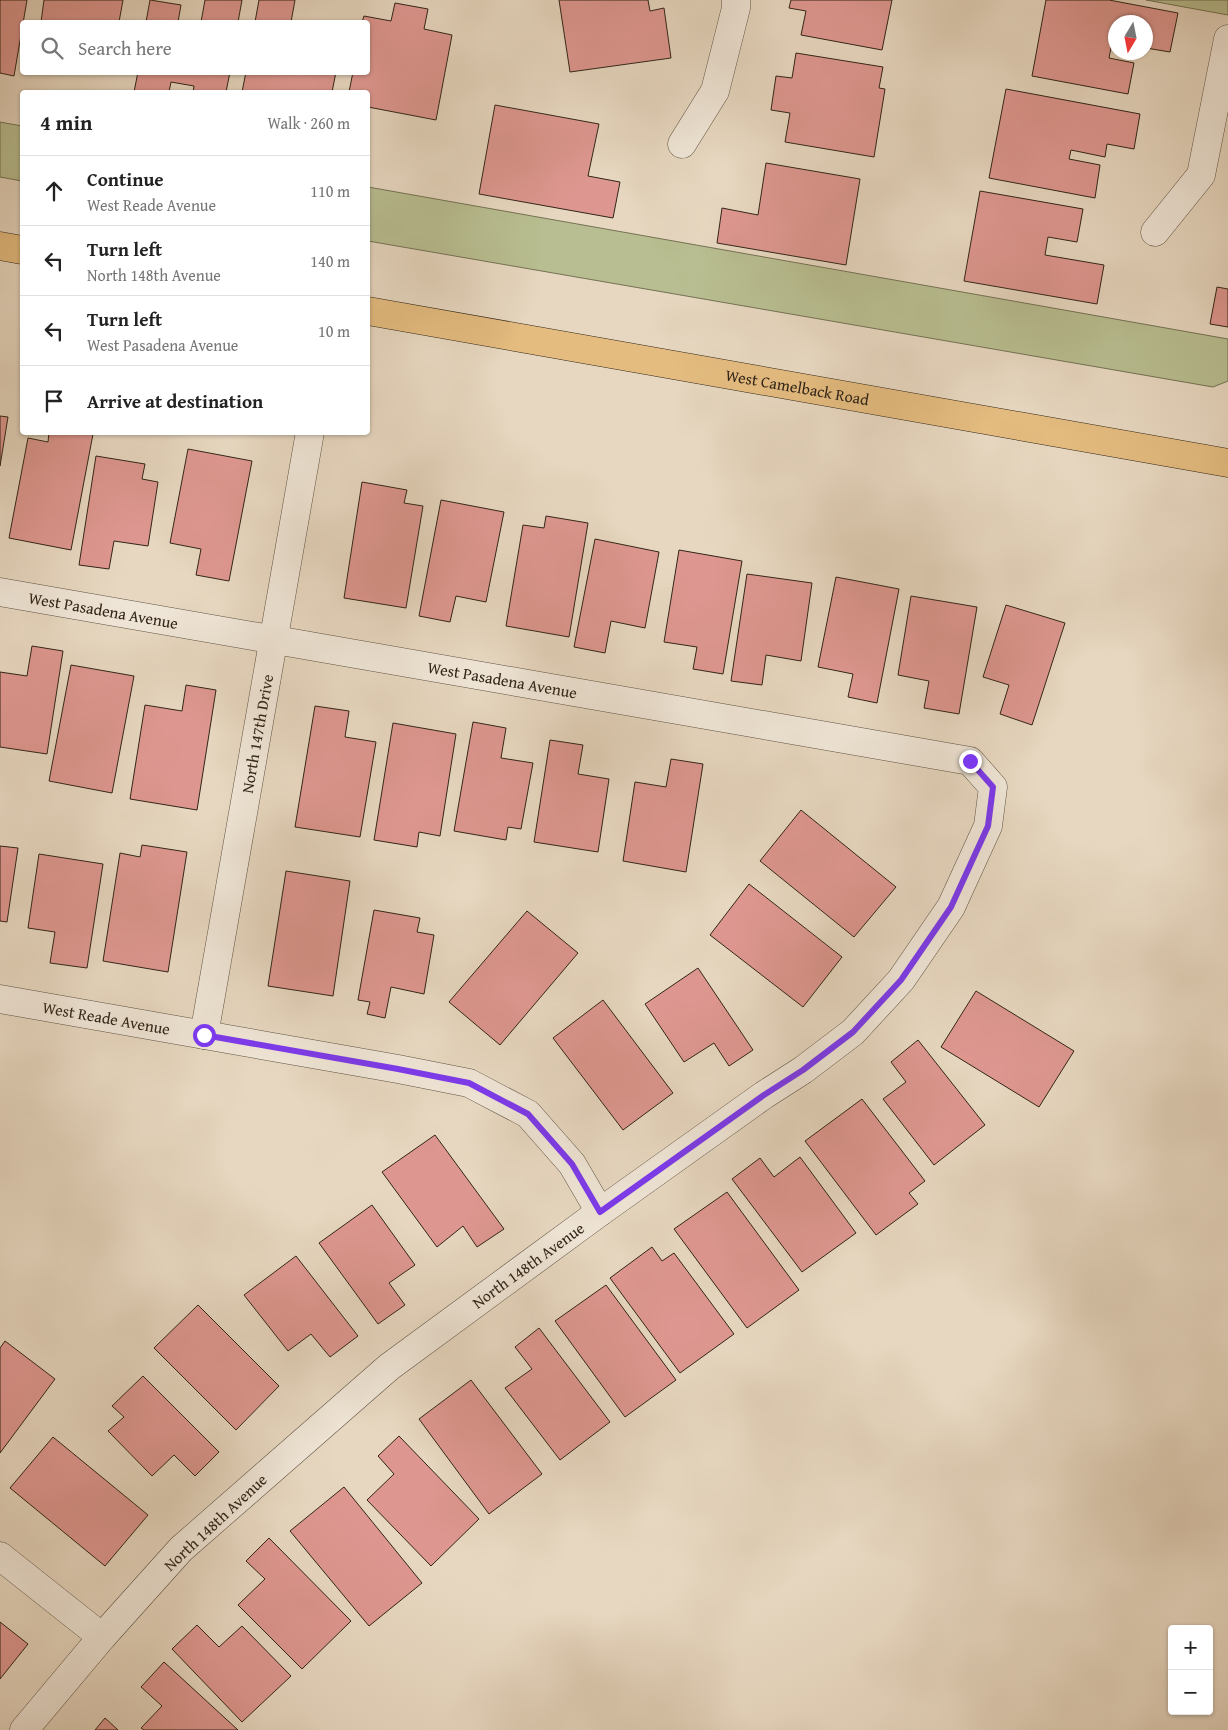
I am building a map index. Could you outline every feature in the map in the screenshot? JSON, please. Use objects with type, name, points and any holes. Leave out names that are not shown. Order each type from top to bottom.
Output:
[{"type":"main road","points":[[0,246],[20,250]]},
{"type":"main road","name":"West Camelback Road","points":[[370,311],[1228,463]]},
{"type":"street","points":[[682,144],[715,91],[736,8],[736,0]]},
{"type":"street","points":[[1155,232],[1201,175],[1228,39]]},
{"type":"street","name":"North 147th Drive","points":[[204,1035],[309,435]]},
{"type":"street","name":"West Pasadena Avenue","points":[[0,592],[970,761],[993,787]]},
{"type":"street","name":"North 148th Avenue","points":[[24,1730],[102,1637],[181,1549],[389,1367],[600,1212],[764,1095],[803,1070],[853,1032],[901,980],[951,907],[988,826],[993,787]]},
{"type":"street","name":"West Reade Avenue","points":[[0,999],[469,1083],[528,1114],[572,1164],[600,1212]]},
{"type":"street","points":[[0,1556],[102,1637]]},
{"type":"green space","points":[[1146,0],[1228,0],[1228,15]]},
{"type":"green space","points":[[0,122],[20,126],[20,181],[0,177]]},
{"type":"green space","points":[[370,187],[1228,339],[1228,381],[1213,387],[370,241]]},
{"type":"building","points":[[0,0],[27,0],[24,20],[20,20],[20,41],[14,76],[0,73]]},
{"type":"building","points":[[44,0],[123,0],[119,20],[41,20]]},
{"type":"building","points":[[150,0],[181,5],[178,20],[146,20]]},
{"type":"building","points":[[205,0],[242,0],[238,20],[201,20]]},
{"type":"building","points":[[259,0],[295,0],[291,20],[255,20]]},
{"type":"building","points":[[559,0],[648,0],[650,11],[664,8],[671,58],[570,72]]},
{"type":"building","points":[[791,0],[892,0],[882,50],[801,35],[806,11],[789,8]]},
{"type":"building","points":[[1046,0],[1109,0],[1178,13],[1170,52],[1153,49],[1153,15],[1108,15],[1108,60],[1134,63],[1128,94],[1032,76]]},
{"type":"building","points":[[395,3],[428,9],[424,29],[452,35],[436,120],[370,107],[370,90],[349,90],[352,75],[370,75],[370,20],[363,20],[364,16],[391,21]]},
{"type":"building","points":[[796,53],[883,67],[879,88],[885,89],[874,157],[785,142],[790,113],[771,110],[776,76],[792,78]]},
{"type":"building","points":[[137,75],[229,75],[226,90],[193,90],[194,86],[171,82],[169,90],[134,90]]},
{"type":"building","points":[[245,75],[335,75],[332,90],[242,90]]},
{"type":"building","points":[[1006,89],[1140,114],[1134,149],[1107,144],[1105,157],[1071,150],[1069,159],[1100,165],[1095,198],[989,178]]},
{"type":"building","points":[[495,105],[599,124],[588,176],[620,182],[613,218],[479,194]]},
{"type":"building","points":[[766,163],[860,179],[846,265],[717,243],[722,208],[758,215]]},
{"type":"building","points":[[980,191],[1083,209],[1077,242],[1048,237],[1045,255],[1104,265],[1097,304],[964,281]]},
{"type":"building","points":[[1217,287],[1228,289],[1228,327],[1210,324]]},
{"type":"building","points":[[0,416],[8,417],[0,466]]},
{"type":"building","points":[[49,435],[93,435],[71,550],[9,538],[28,438],[48,442]]},
{"type":"building","points":[[188,449],[252,461],[229,581],[196,575],[201,549],[170,543]]},
{"type":"building","points":[[96,456],[145,464],[142,479],[158,482],[148,546],[114,541],[109,569],[79,565]]},
{"type":"building","points":[[362,482],[407,490],[404,503],[423,506],[406,608],[344,598]]},
{"type":"building","points":[[441,500],[504,512],[486,602],[456,596],[450,622],[419,616]]},
{"type":"building","points":[[546,516],[588,523],[569,637],[506,626],[523,525],[544,528]]},
{"type":"building","points":[[595,539],[659,552],[645,628],[611,621],[605,653],[574,647]]},
{"type":"building","points":[[679,550],[742,561],[723,674],[693,669],[697,647],[664,642]]},
{"type":"building","points":[[747,574],[812,583],[801,661],[766,655],[762,685],[731,681]]},
{"type":"building","points":[[836,577],[899,589],[877,703],[848,697],[853,674],[818,667]]},
{"type":"building","points":[[911,596],[977,607],[959,714],[924,708],[929,681],[898,675]]},
{"type":"building","points":[[1006,605],[1065,623],[1032,725],[1000,714],[1009,685],[983,677]]},
{"type":"building","points":[[32,646],[63,651],[47,754],[0,747],[0,672],[27,676]]},
{"type":"building","points":[[71,665],[134,676],[112,793],[49,781]]},
{"type":"building","points":[[186,685],[216,690],[197,810],[130,799],[145,705],[182,711]]},
{"type":"building","points":[[315,706],[349,711],[345,737],[376,742],[360,837],[295,827]]},
{"type":"building","points":[[473,722],[506,728],[501,758],[533,763],[521,829],[508,827],[506,840],[454,831]]},
{"type":"building","points":[[393,723],[456,734],[440,836],[419,832],[417,847],[374,840]]},
{"type":"building","points":[[550,740],[583,745],[578,774],[609,779],[598,852],[534,842]]},
{"type":"building","points":[[671,759],[703,764],[686,872],[623,861],[635,782],[666,787]]},
{"type":"building","points":[[801,810],[896,887],[854,937],[760,861]]},
{"type":"building","points":[[142,845],[187,852],[168,972],[103,961],[120,853],[140,857]]},
{"type":"building","points":[[0,846],[18,848],[7,922],[0,921]]},
{"type":"building","points":[[39,854],[103,864],[87,968],[50,963],[55,932],[28,928]]},
{"type":"building","points":[[286,871],[350,881],[333,996],[268,986]]},
{"type":"building","points":[[749,884],[842,957],[803,1007],[710,935]]},
{"type":"building","points":[[374,910],[420,918],[417,932],[434,935],[424,994],[391,987],[385,1018],[367,1014],[370,1002],[358,1000]]},
{"type":"building","points":[[527,911],[578,953],[500,1045],[449,1002]]},
{"type":"building","points":[[698,968],[753,1050],[729,1066],[714,1043],[684,1062],[645,1004]]},
{"type":"building","points":[[976,991],[1074,1051],[1039,1107],[941,1047]]},
{"type":"building","points":[[603,1000],[673,1093],[623,1130],[553,1038]]},
{"type":"building","points":[[918,1040],[985,1125],[934,1165],[883,1099],[906,1082],[891,1062]]},
{"type":"building","points":[[862,1099],[925,1181],[909,1193],[918,1204],[876,1235],[805,1141]]},
{"type":"building","points":[[435,1135],[504,1229],[477,1247],[463,1226],[437,1247],[382,1172]]},
{"type":"building","points":[[800,1157],[856,1233],[802,1272],[732,1179],[760,1158],[774,1177]]},
{"type":"building","points":[[727,1192],[799,1290],[747,1328],[674,1229]]},
{"type":"building","points":[[372,1205],[415,1265],[389,1283],[405,1305],[378,1324],[319,1243]]},
{"type":"building","points":[[652,1247],[662,1261],[674,1253],[734,1334],[680,1373],[610,1278]]},
{"type":"building","points":[[296,1256],[358,1336],[330,1357],[311,1334],[288,1351],[244,1295]]},
{"type":"building","points":[[606,1285],[676,1380],[625,1417],[555,1321]]},
{"type":"building","points":[[198,1305],[279,1386],[236,1430],[154,1348]]},
{"type":"building","points":[[539,1328],[610,1422],[560,1460],[505,1388],[532,1369],[515,1347]]},
{"type":"building","points":[[5,1341],[55,1379],[0,1453],[0,1348]]},
{"type":"building","points":[[143,1376],[219,1452],[195,1476],[174,1455],[152,1476],[108,1431],[124,1417],[112,1406]]},
{"type":"building","points":[[471,1380],[542,1474],[489,1514],[419,1419]]},
{"type":"building","points":[[399,1436],[479,1519],[431,1566],[367,1500],[394,1474],[378,1456]]},
{"type":"building","points":[[53,1437],[148,1515],[105,1566],[10,1488]]},
{"type":"building","points":[[344,1487],[422,1583],[369,1626],[290,1531]]},
{"type":"building","points":[[269,1538],[351,1621],[302,1669],[238,1605],[265,1579],[246,1561]]},
{"type":"building","points":[[0,1622],[28,1644],[0,1679]]},
{"type":"building","points":[[197,1625],[219,1647],[242,1626],[291,1676],[242,1722],[172,1649]]},
{"type":"building","points":[[164,1662],[238,1730],[144,1730],[141,1728],[162,1706],[141,1687]]},
{"type":"building","points":[[105,1718],[118,1730],[95,1730]]},
{"type":"route","points":[[204,1035],[469,1083],[528,1114],[572,1164],[600,1212],[764,1095],[803,1070],[853,1032],[901,980],[951,907],[988,826],[993,787],[970,761]]}]
